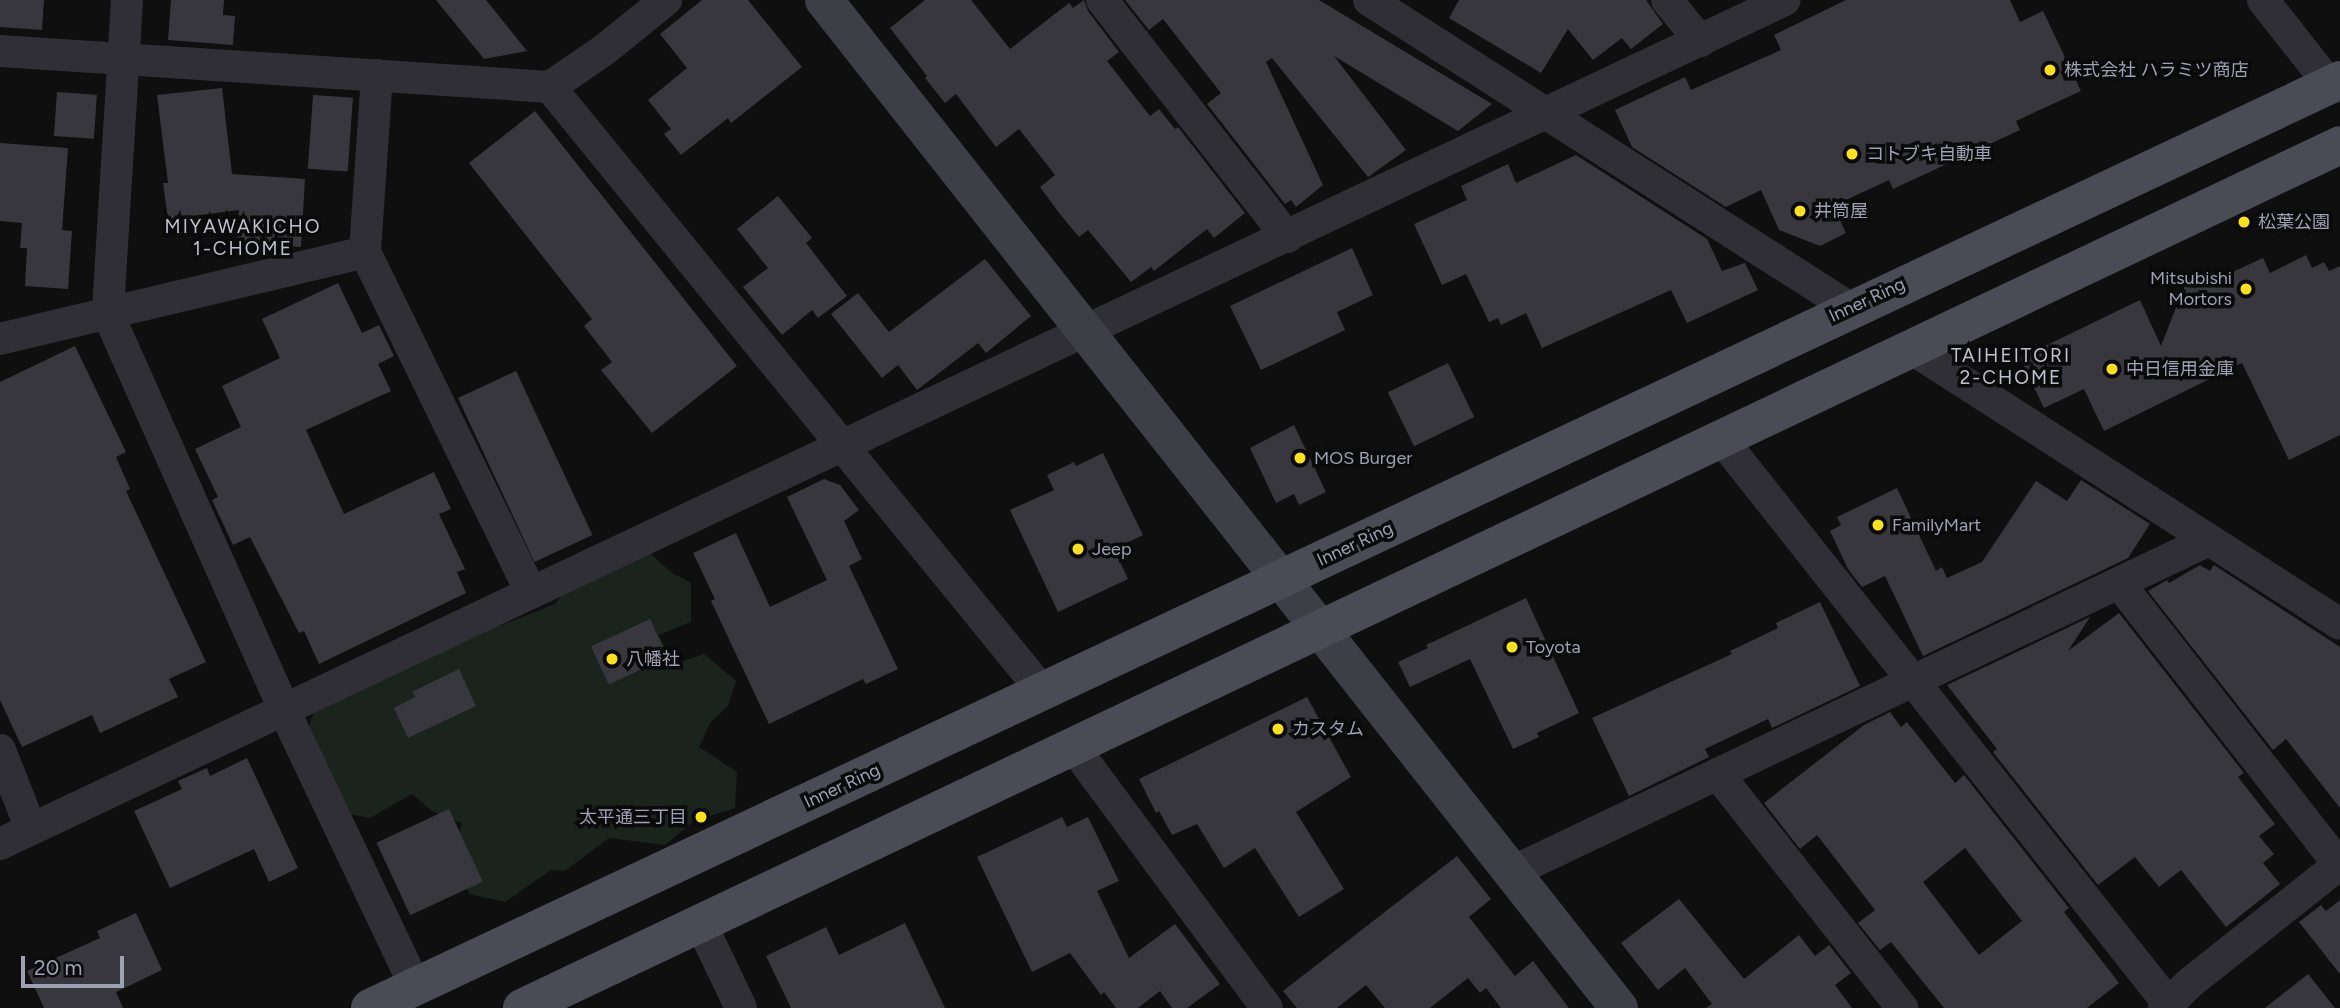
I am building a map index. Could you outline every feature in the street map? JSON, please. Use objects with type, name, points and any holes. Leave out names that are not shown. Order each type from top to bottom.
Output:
[{"type":"main road","name":"Inner Ring","points":[[370,1008],[1850,308],[2335,82]]},
{"type":"main road","points":[[522,1008],[1909,347],[2340,145]]},
{"type":"street","points":[[127,0],[108,314],[284,710],[415,986]]},
{"type":"street","points":[[0,51],[550,87],[604,50],[666,0]]},
{"type":"street","points":[[824,0],[1283,578],[1619,1008]]},
{"type":"street","points":[[1102,0],[1287,237]]},
{"type":"street","points":[[1370,0],[1850,308]]},
{"type":"street","points":[[1667,0],[1700,41]]},
{"type":"street","points":[[0,844],[1785,0]]},
{"type":"street","points":[[2263,0],[2335,82]]},
{"type":"street","points":[[377,75],[365,252],[531,593]]},
{"type":"street","points":[[550,87],[1043,692]]},
{"type":"street","points":[[0,339],[365,252]]},
{"type":"street","points":[[1909,347],[2340,624]]},
{"type":"street","points":[[1720,437],[2168,1006],[2340,865],[2119,583]]},
{"type":"street","points":[[1512,873],[2209,540]]},
{"type":"street","points":[[1073,746],[1267,1008]]},
{"type":"street","points":[[0,750],[31,829]]},
{"type":"street","points":[[1718,774],[1902,1008]]},
{"type":"street","points":[[700,922],[741,1008]]},
{"type":"shaded area","points":[[635,540],[672,573],[691,583],[691,622],[658,635],[675,664],[704,654],[736,681],[728,706],[710,723],[699,747],[737,772],[735,808],[694,821],[665,845],[609,838],[565,871],[551,870],[505,902],[469,894],[454,852],[462,823],[432,811],[412,794],[370,818],[345,813],[306,757],[310,723],[317,704],[390,671],[411,668],[441,631],[481,611],[500,626],[555,604],[566,589]]},
{"type":"building","points":[[0,0],[44,0],[42,30],[0,27]]},
{"type":"building","points":[[171,0],[224,0],[223,15],[235,16],[233,45],[168,40]]},
{"type":"building","points":[[436,0],[486,0],[527,51],[484,59]]},
{"type":"building","points":[[702,0],[748,0],[802,67],[731,123],[728,118],[681,155],[664,134],[671,129],[648,100],[687,68],[660,34]]},
{"type":"building","points":[[925,0],[971,0],[1010,49],[1069,3],[1073,8],[1084,0],[1088,11],[1119,52],[1107,61],[1150,116],[1159,109],[1175,129],[1178,127],[1245,213],[1214,238],[1207,229],[1154,271],[1151,267],[1131,282],[1088,230],[1079,237],[1059,213],[1040,187],[1055,175],[1019,129],[996,147],[956,94],[945,103],[925,78],[927,76],[890,28]]},
{"type":"building","points":[[1125,0],[1319,0],[1492,104],[1458,131],[1334,56],[1406,150],[1368,177],[1272,58],[1266,62],[1323,185],[1296,207],[1291,200],[1285,204],[1207,104],[1221,93],[1163,19],[1149,30]]},
{"type":"building","points":[[1459,0],[1646,0],[1663,24],[1631,49],[1622,38],[1593,60],[1568,29],[1541,73],[1449,18]]},
{"type":"building","points":[[1846,0],[2010,0],[2020,22],[2043,11],[2081,91],[2016,121],[2020,130],[1893,189],[1889,180],[1833,206],[1846,233],[1820,246],[1779,230],[1761,190],[1726,207],[1632,147],[1615,110],[1685,77],[1691,90],[1781,50],[1774,35]]},
{"type":"building","points":[[222,88],[232,174],[305,179],[301,247],[236,242],[239,210],[168,219],[163,183],[168,183],[157,95]]},
{"type":"building","points":[[57,92],[97,95],[94,139],[54,136]]},
{"type":"building","points":[[313,95],[353,98],[348,172],[308,169]]},
{"type":"building","points":[[535,111],[737,366],[652,433],[601,370],[612,362],[584,326],[592,319],[469,163]]},
{"type":"building","points":[[0,143],[68,148],[62,230],[72,231],[68,289],[25,286],[27,248],[20,248],[22,223],[0,221]]},
{"type":"building","points":[[1576,155],[1707,239],[1722,271],[1745,263],[1758,290],[1687,323],[1671,290],[1542,348],[1526,313],[1501,325],[1498,318],[1489,322],[1466,274],[1442,285],[1414,224],[1467,200],[1461,186],[1508,164],[1516,183]]},
{"type":"building","points":[[778,196],[812,238],[806,243],[847,296],[818,318],[812,310],[782,335],[743,287],[768,268],[737,229]]},
{"type":"building","points":[[1352,248],[1373,295],[1337,312],[1345,330],[1261,370],[1230,306]]},
{"type":"building","points":[[2306,255],[2312,268],[2324,262],[2329,271],[2340,266],[2340,435],[2289,460],[2242,363],[2104,431],[2084,389],[2044,408],[2020,358],[2140,300],[2161,346],[2184,287],[2201,272],[2226,275],[2263,258],[2270,273]]},
{"type":"building","points":[[985,259],[1031,316],[986,353],[978,343],[917,390],[898,365],[882,378],[831,314],[858,293],[889,332]]},
{"type":"building","points":[[338,283],[362,333],[379,325],[394,356],[378,364],[391,391],[306,430],[344,514],[434,472],[451,509],[439,514],[465,569],[457,572],[466,593],[319,664],[304,631],[299,633],[250,537],[233,545],[212,500],[218,497],[195,449],[241,427],[222,386],[280,358],[262,319]]},
{"type":"building","points":[[75,346],[126,452],[116,457],[130,489],[126,491],[206,662],[169,679],[178,697],[100,733],[92,715],[22,747],[0,700],[0,382]]},
{"type":"building","points":[[1448,363],[1474,417],[1414,446],[1388,392]]},
{"type":"building","points":[[516,371],[592,535],[534,562],[458,398]]},
{"type":"building","points":[[1294,425],[1326,492],[1299,505],[1294,494],[1276,503],[1250,448]]},
{"type":"building","points":[[1103,453],[1143,535],[1114,549],[1128,579],[1058,612],[1010,510],[1054,490],[1047,475],[1074,462],[1076,466]]},
{"type":"building","points":[[824,479],[840,485],[859,510],[844,521],[862,559],[849,566],[898,669],[866,684],[863,679],[769,724],[711,601],[715,599],[693,553],[736,533],[770,607],[827,580],[787,497]]},
{"type":"building","points":[[2081,480],[2150,524],[2128,558],[1923,656],[1885,576],[1862,587],[1848,569],[1830,531],[1841,525],[1837,517],[1897,488],[1936,571],[1942,567],[1947,578],[1982,562],[2036,481],[2067,501]]},
{"type":"building","points":[[2200,565],[2210,571],[2214,565],[2340,647],[2340,808],[2286,739],[2273,750],[2148,591],[2167,580],[2169,583]]},
{"type":"building","points":[[1526,598],[1579,713],[1537,733],[1539,737],[1513,749],[1470,659],[1410,687],[1398,662],[1428,648],[1426,645]]},
{"type":"building","points":[[1820,602],[1860,686],[1772,728],[1768,719],[1705,749],[1709,757],[1629,796],[1592,718],[1732,654],[1730,651],[1778,628],[1776,623]]},
{"type":"building","points":[[2119,613],[2244,773],[2238,777],[2275,824],[2259,836],[2274,854],[2263,863],[2280,884],[2226,927],[2181,870],[2159,887],[2135,857],[2098,885],[1993,752],[1997,749],[1947,685],[2090,617],[2068,651]]},
{"type":"building","points":[[650,619],[668,657],[609,685],[591,646]]},
{"type":"building","points":[[459,669],[476,706],[408,738],[394,708],[415,697],[412,692]]},
{"type":"building","points":[[1307,697],[1351,777],[1296,812],[1344,889],[1299,917],[1255,848],[1224,868],[1197,824],[1172,835],[1159,811],[1156,813],[1139,779]]},
{"type":"building","points":[[1890,712],[1901,727],[1907,722],[1955,783],[1964,775],[2069,908],[2064,912],[2119,983],[2087,1008],[1944,1008],[1891,942],[1880,950],[1858,923],[1875,910],[1817,835],[1800,849],[1764,803],[1864,725]],"holes":[[[1965,848],[2022,921],[1979,955],[1923,882]]]},
{"type":"building","points":[[247,758],[298,868],[269,882],[254,849],[170,888],[134,811],[182,789],[178,781],[207,768],[210,776]]},
{"type":"building","points":[[449,809],[483,882],[410,915],[376,843]]},
{"type":"building","points":[[1062,817],[1067,827],[1088,817],[1119,881],[1097,891],[1129,958],[1175,924],[1220,984],[1187,1008],[1172,1008],[1160,991],[1138,1008],[1116,1008],[1104,992],[1101,995],[1070,953],[1032,972],[977,857]]},
{"type":"building","points":[[1457,856],[1491,899],[1469,917],[1515,976],[1533,961],[1569,1008],[1501,1008],[1486,988],[1480,993],[1468,978],[1430,1008],[1385,1008],[1366,985],[1337,1008],[1297,1008],[1283,991]]},
{"type":"building","points":[[1679,899],[1744,979],[1799,935],[1815,956],[1829,945],[1851,973],[1835,985],[1852,1008],[1706,1008],[1712,1004],[1685,968],[1658,990],[1621,943]]},
{"type":"building","points":[[2340,900],[2340,974],[2299,922],[2321,905],[2326,911]]},
{"type":"building","points":[[136,913],[162,970],[116,992],[123,1008],[44,1008],[27,971],[100,938],[97,931]]},
{"type":"building","points":[[905,923],[945,1008],[791,1008],[766,956],[826,927],[839,955]]},
{"type":"building","points":[[2308,974],[2335,1008],[2265,1008]]},
{"type":"place","name":"株式会社 ハラミツ商店","points":[[2050,70]]},
{"type":"place","name":"コトブキ自動車","points":[[1852,154]]},
{"type":"place","name":"井筒屋","points":[[1800,211]]},
{"type":"place","name":"松葉公園","points":[[2244,222]]},
{"type":"place","name":"Mitsubishi Mortors","points":[[2246,289]]},
{"type":"place","name":"中日信用金庫","points":[[2112,369]]},
{"type":"place","name":"MOS Burger","points":[[1300,458]]},
{"type":"place","name":"FamilyMart","points":[[1878,525]]},
{"type":"place","name":"Jeep","points":[[1078,549]]},
{"type":"place","name":"Toyota","points":[[1512,647]]},
{"type":"place","name":"八幡社","points":[[612,659]]},
{"type":"place","name":"カスタム","points":[[1278,729]]},
{"type":"place","name":"太平通三丁目","points":[[701,817]]},
{"type":"district","name":"MIYAWAKICHO 1-CHOME","points":[[243,238]]},
{"type":"district","name":"TAIHEITORI 2-CHOME","points":[[2011,367]]}]
